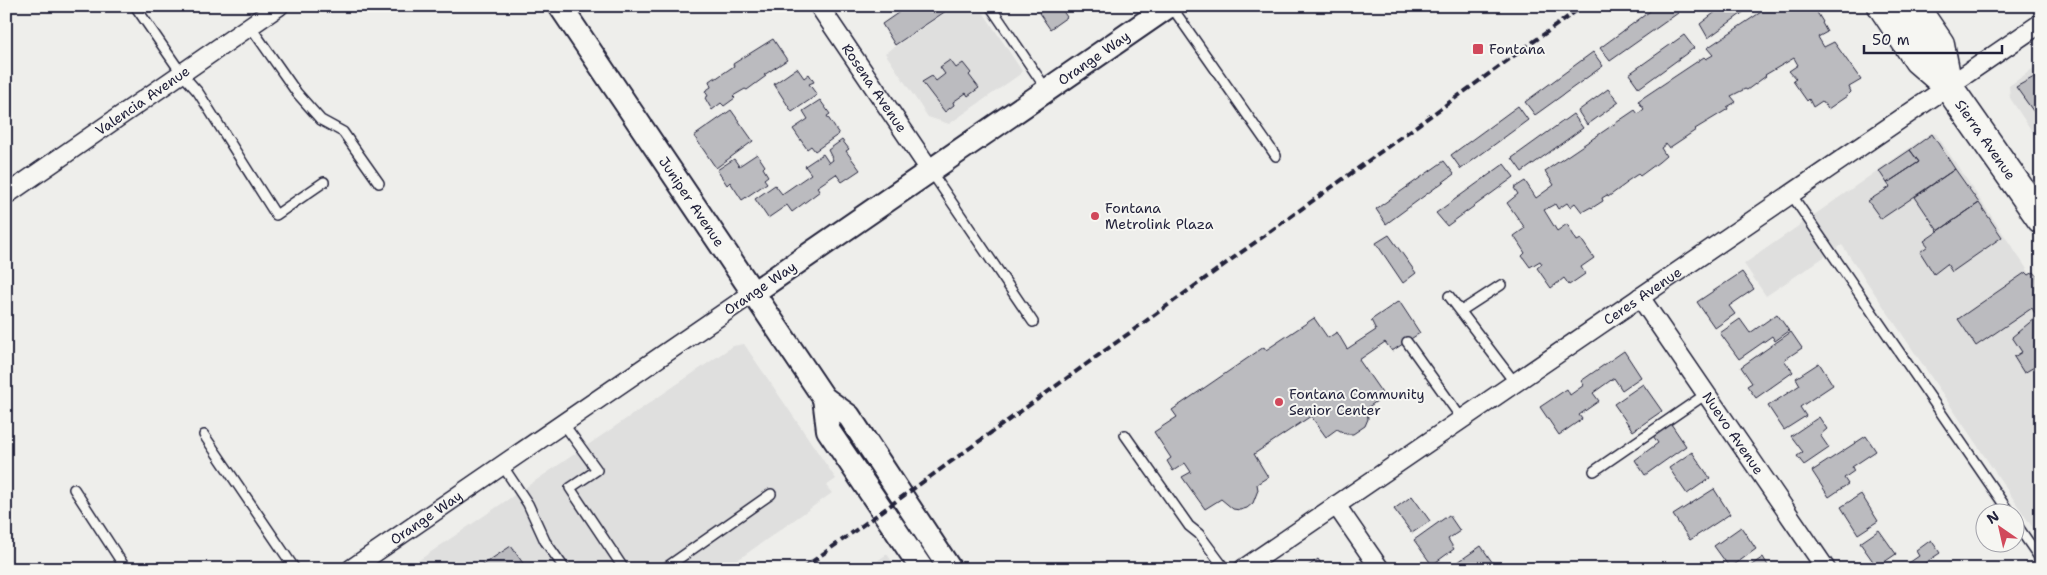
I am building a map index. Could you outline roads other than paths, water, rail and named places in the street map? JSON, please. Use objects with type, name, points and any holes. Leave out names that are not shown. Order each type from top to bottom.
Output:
[{"type":"main road","name":"Sierra Avenue","points":[[1882,6],[1918,60],[1948,86],[2041,219]]},
{"type":"main road","name":"Sierra Avenue","points":[[1914,6],[1940,44],[1948,86]]},
{"type":"street","name":"Valencia Avenue","points":[[6,196],[279,6]]},
{"type":"street","name":"Juniper Avenue","points":[[560,6],[824,398],[849,416],[950,569]]},
{"type":"street","name":"Rosena Avenue","points":[[819,6],[930,170]]},
{"type":"street","name":"Orange Way","points":[[351,569],[1170,6]]},
{"type":"street","name":"Ceres Avenue","points":[[1244,569],[2041,23]]},
{"type":"street","name":"Nuevo Avenue","points":[[1640,297],[1826,569]]},
{"type":"street","name":"Juniper Avenue","points":[[824,398],[828,430],[922,569]]},
{"type":"street","points":[[1336,505],[1380,569]]},
{"type":"lane","points":[[135,6],[182,74],[198,92],[276,215],[324,182]]},
{"type":"lane","points":[[990,6],[1047,90]]},
{"type":"lane","points":[[1170,6],[1276,156]]},
{"type":"lane","points":[[250,26],[297,93],[321,120],[343,132],[379,183]]},
{"type":"lane","points":[[930,170],[1033,322]]},
{"type":"lane","points":[[1791,194],[2002,502]]},
{"type":"lane","points":[[1461,311],[1501,285]]},
{"type":"lane","points":[[1449,296],[1515,383]]},
{"type":"lane","points":[[1407,342],[1462,419]]},
{"type":"lane","points":[[1594,471],[1706,394]]},
{"type":"lane","points":[[563,424],[597,470],[570,488],[624,569]]},
{"type":"lane","points":[[204,435],[295,569]]},
{"type":"lane","points":[[1125,435],[1189,526],[1199,534],[1225,569]]},
{"type":"lane","points":[[502,465],[528,504],[545,541],[565,569]]},
{"type":"lane","points":[[74,489],[126,569]]},
{"type":"lane","points":[[664,569],[770,494]]},
{"type":"lane","points":[[2024,535],[2041,560]]},
{"type":"railway","points":[[802,569],[1583,6]]},
{"type":"place","name":"Fontana","points":[[1478,49]]},
{"type":"place","name":"Fontana Metrolink Plaza","points":[[1095,216]]},
{"type":"place","name":"Fontana Community Senior Center","points":[[1279,402]]}]
